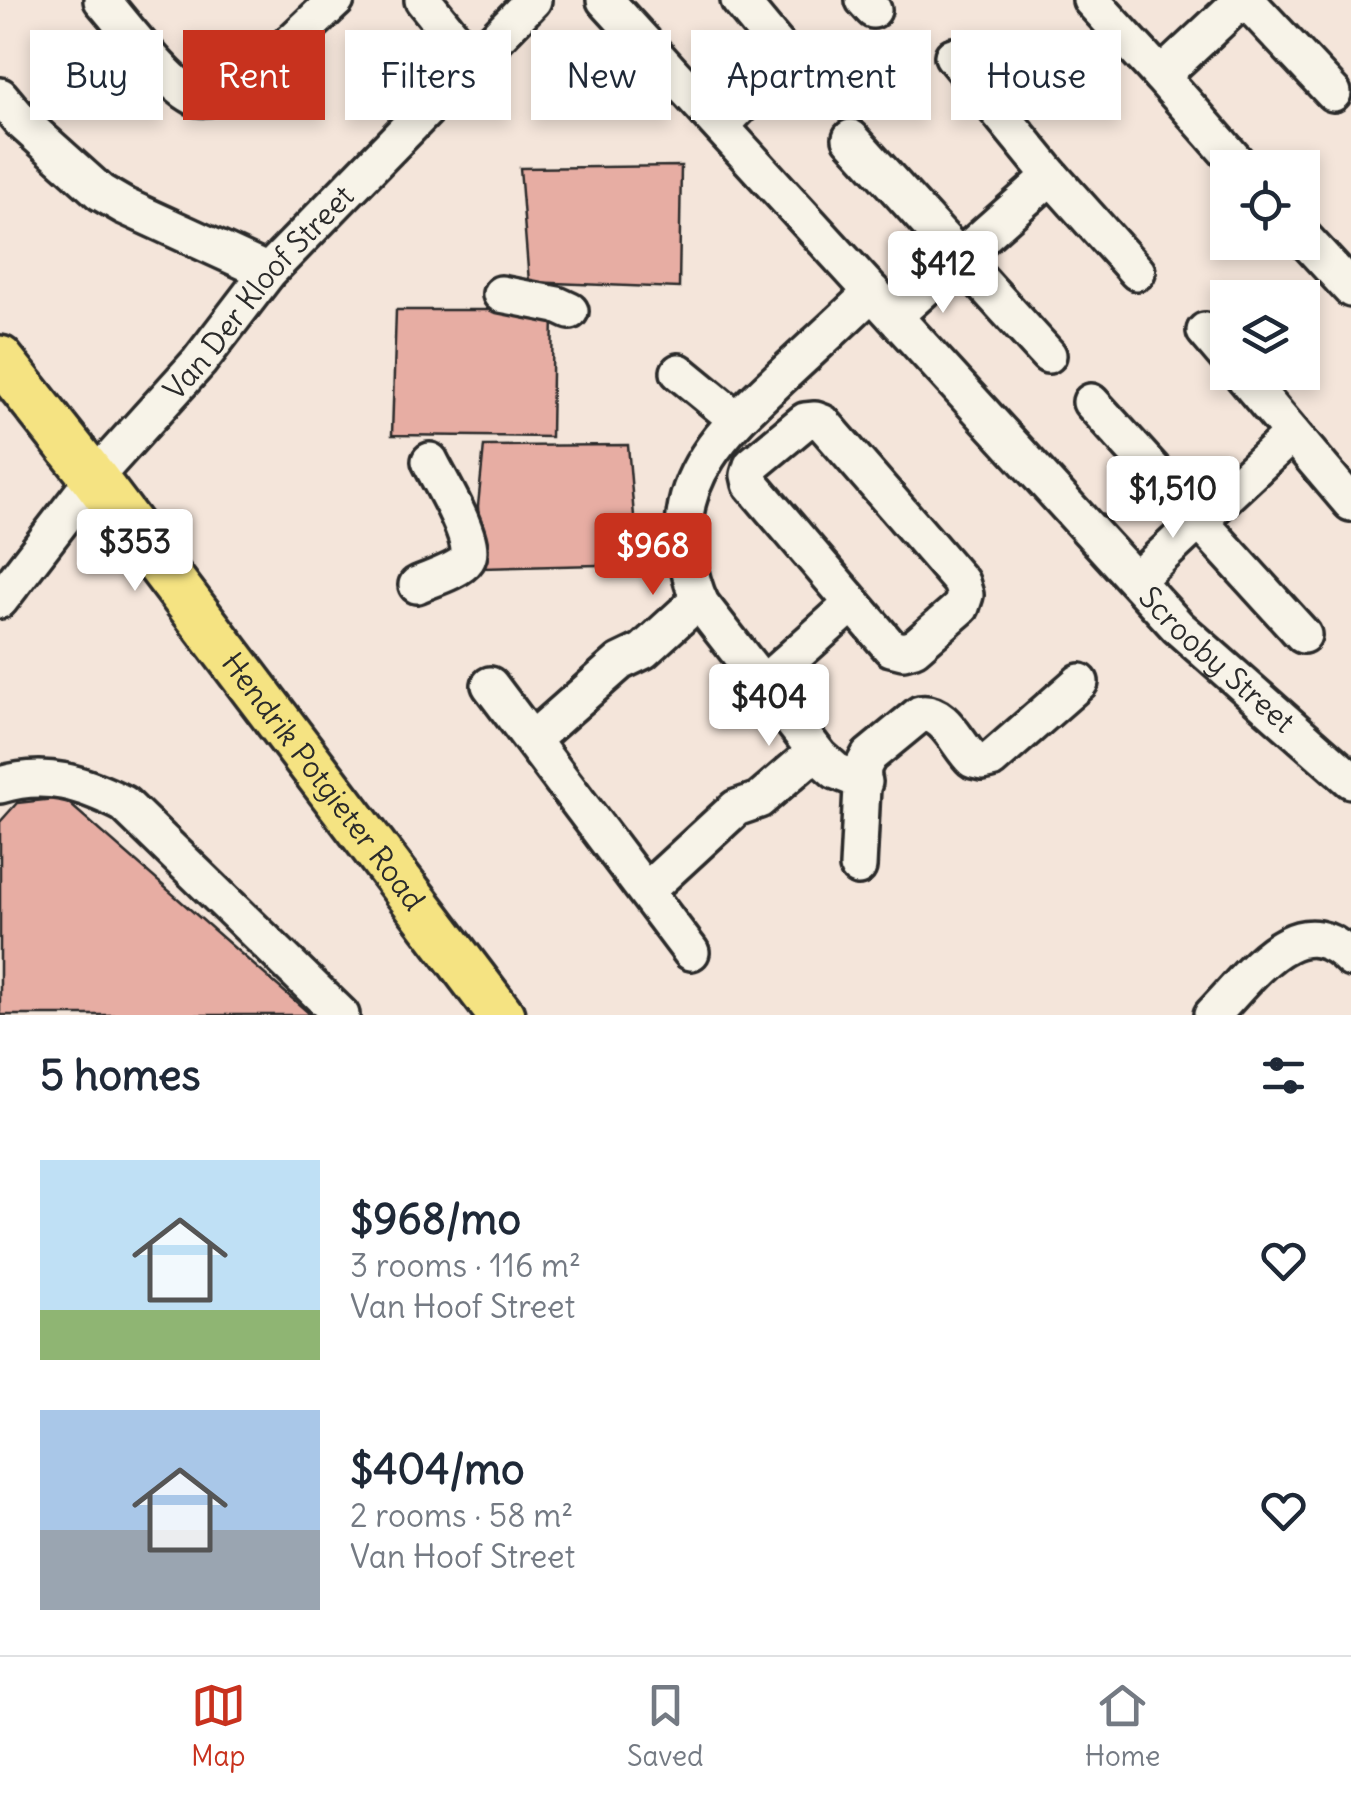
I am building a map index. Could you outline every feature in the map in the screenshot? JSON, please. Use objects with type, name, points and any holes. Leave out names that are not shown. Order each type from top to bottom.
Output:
[{"type":"main road","name":"Hendrik Potgieter Road","points":[[0,360],[501,1015]]},
{"type":"street","points":[[102,0],[175,83],[203,99],[216,98],[245,81],[336,0]]},
{"type":"street","points":[[422,0],[447,30]]},
{"type":"street","name":"Van Der Kloof Street","points":[[0,600],[94,478],[199,362],[268,272],[534,0]]},
{"type":"street","name":"Scrooby Street","points":[[605,0],[1178,626],[1351,780]]},
{"type":"street","points":[[721,126],[779,66],[778,46],[739,0]]},
{"type":"street","points":[[1091,0],[1226,150]]},
{"type":"street","points":[[1160,76],[1244,0],[1333,93]]},
{"type":"street","points":[[0,96],[100,192],[268,272]]},
{"type":"street","points":[[1005,120],[1138,272]]},
{"type":"street","points":[[851,138],[1048,355]]},
{"type":"street","points":[[864,782],[836,771],[808,743],[696,592],[683,518],[688,491],[702,462],[735,418],[883,304],[960,258],[1051,176]]},
{"type":"street","points":[[1320,255],[1351,289]]},
{"type":"street","points":[[500,294],[570,311]]},
{"type":"street","points":[[1205,331],[1210,337]]},
{"type":"street","points":[[679,372],[735,418]]},
{"type":"street","points":[[1255,390],[1351,502]]},
{"type":"street","points":[[1091,402],[1303,635]]},
{"type":"street","points":[[805,421],[823,424],[961,582],[965,595],[961,607],[914,648],[903,651],[891,648],[852,604],[751,484],[752,464],[805,421]]},
{"type":"street","points":[[1136,580],[1292,434]]},
{"type":"street","points":[[416,585],[463,564],[470,554],[468,538],[430,462]]},
{"type":"street","points":[[532,740],[620,662],[643,651],[696,592]]},
{"type":"street","points":[[763,684],[852,604]]},
{"type":"street","points":[[858,867],[863,767],[869,756],[920,714],[928,712],[938,716],[966,754],[982,762],[991,760],[1080,682]]},
{"type":"street","points":[[490,685],[692,952]]},
{"type":"street","points":[[646,892],[736,808],[759,800],[808,743]]},
{"type":"street","points":[[0,785],[22,778],[70,781],[124,804],[342,1015]]},
{"type":"street","points":[[1212,1015],[1285,943],[1305,936],[1323,938],[1351,959]]},
{"type":"building","points":[[681,166],[679,288],[529,282],[520,168]]},
{"type":"building","points":[[396,310],[553,310],[551,437],[392,435]]},
{"type":"building","points":[[628,445],[638,564],[482,568],[478,506],[484,446]]},
{"type":"building","points":[[63,798],[311,1015],[0,1015],[0,822],[17,803]]}]
